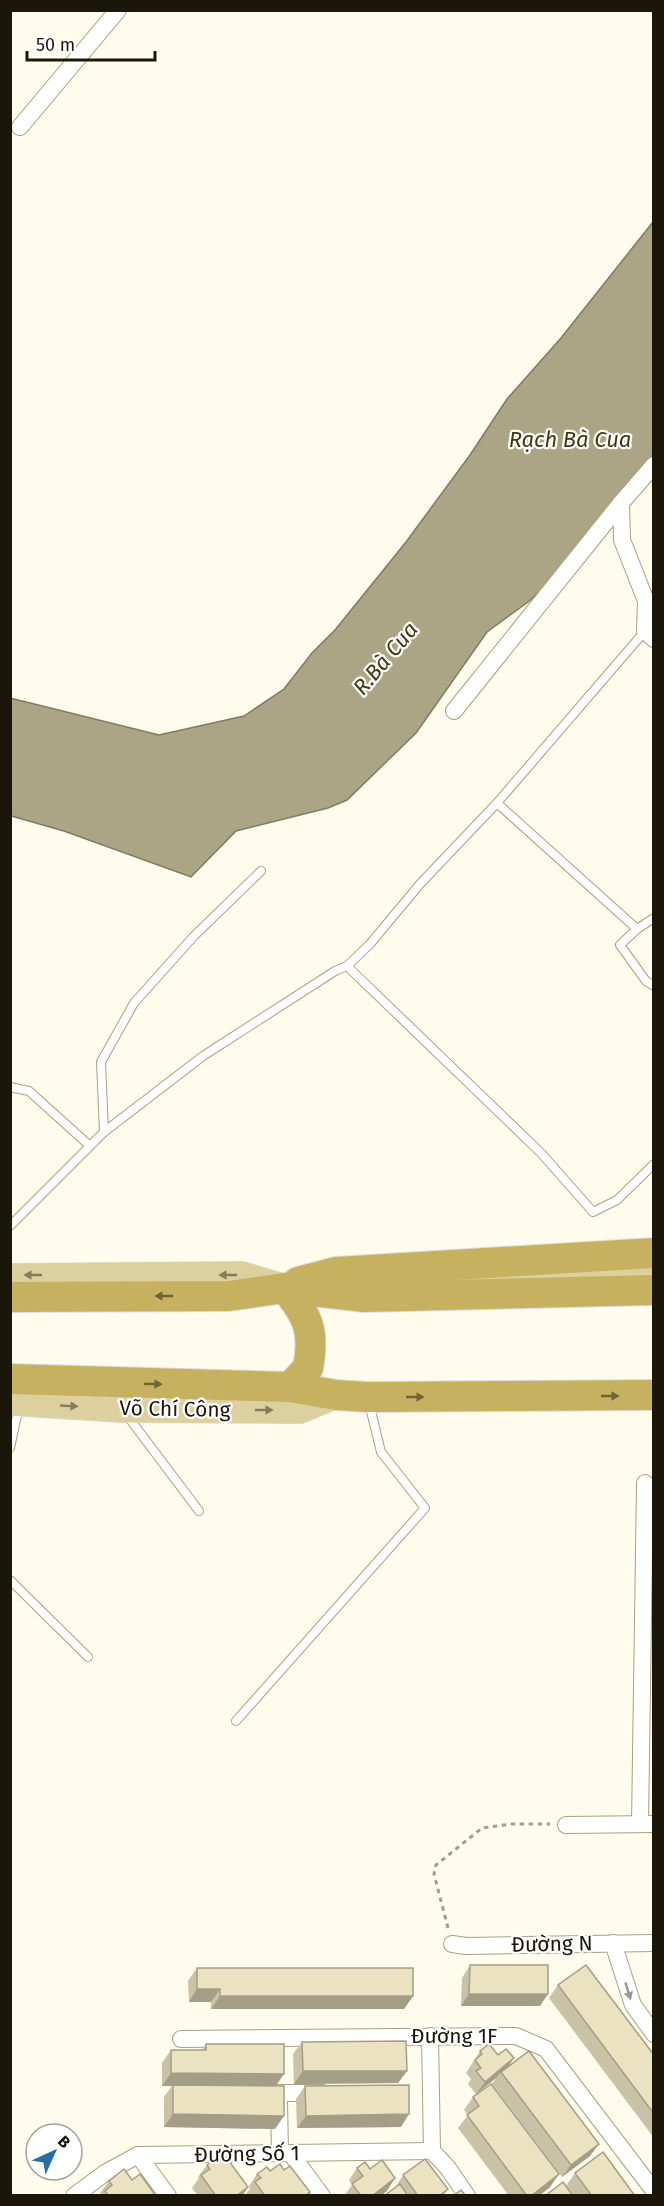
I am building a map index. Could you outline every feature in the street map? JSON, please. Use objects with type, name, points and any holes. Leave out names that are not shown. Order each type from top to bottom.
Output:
[{"type":"highway","points":[[285,1288],[306,1278],[336,1272],[654,1254]]},
{"type":"highway","points":[[285,1288],[308,1320],[310,1337],[308,1368],[290,1386]]},
{"type":"highway","points":[[10,1297],[229,1296],[285,1288],[365,1297],[654,1290]]},
{"type":"highway","points":[[336,1395],[326,1375],[322,1356],[322,1324],[326,1311],[338,1293]]},
{"type":"highway","name":"Võ Chí Công","points":[[16,1391],[122,1396],[290,1386],[336,1395],[367,1397],[654,1395]]},
{"type":"main road","points":[[338,1293],[350,1285],[369,1281],[654,1274]]},
{"type":"main road","points":[[10,1277],[242,1275],[285,1288]]},
{"type":"main road","name":"Võ Chí Công","points":[[122,1396],[300,1410],[336,1395]]},
{"type":"street","points":[[20,127],[118,10]]},
{"type":"street","points":[[454,711],[654,465]]},
{"type":"street","points":[[621,503],[622,540],[646,601],[649,635]]},
{"type":"street","points":[[567,1825],[647,1824],[645,1483]]},
{"type":"street","points":[[613,1943],[633,2005],[654,2034]]},
{"type":"street","name":"Đường N","points":[[452,1944],[466,1946],[654,1943]]},
{"type":"street","points":[[430,2036],[432,2151],[448,2168],[467,2196]]},
{"type":"street","name":"Đường 1F","points":[[181,2039],[279,2044],[430,2036],[516,2036],[546,2049],[654,2192]]},
{"type":"street","points":[[279,2071],[279,2093],[286,2154],[322,2196]]},
{"type":"street","points":[[244,2094],[338,2093]]},
{"type":"street","name":"Đường Số 1","points":[[74,2196],[105,2173],[138,2155],[432,2151]]},
{"type":"street","points":[[138,2155],[168,2196]]},
{"type":"lane","points":[[10,1226],[104,1132],[203,1056],[335,971],[347,966],[370,944],[420,884],[497,803],[649,635]]},
{"type":"lane","points":[[497,803],[637,929]]},
{"type":"lane","points":[[104,1132],[101,1062],[134,1003],[194,936],[261,871]]},
{"type":"lane","points":[[654,918],[637,929],[620,945],[646,981],[654,986]]},
{"type":"lane","points":[[347,966],[541,1153],[593,1212],[617,1200],[654,1164]]},
{"type":"lane","points":[[10,1086],[29,1091],[90,1146]]},
{"type":"lane","points":[[10,1448],[16,1391]]},
{"type":"lane","points":[[122,1396],[199,1511]]},
{"type":"lane","points":[[236,1721],[426,1508],[381,1452],[367,1397]]},
{"type":"lane","points":[[10,1580],[88,1657]]},
{"type":"path","points":[[452,1944],[435,1875],[436,1865],[482,1828],[511,1824],[567,1825]]},
{"type":"water","name":"Rạch Bà Cua","points":[[653,222],[653,455],[554,579],[528,602],[487,632],[416,733],[347,800],[328,808],[236,831],[191,877],[64,831],[11,816],[10,698],[159,735],[244,716],[284,689],[406,542],[470,455],[507,399],[561,338]]},
{"type":"building","points":[[470,1965],[548,1965],[548,1994],[469,1994]]},
{"type":"building","points":[[586,1965],[654,2055],[654,2114],[558,1985]]},
{"type":"building","points":[[197,1968],[413,1968],[413,1996],[220,1996],[220,1989],[197,1989]]},
{"type":"building","points":[[406,2041],[407,2071],[303,2071],[302,2042]]},
{"type":"building","points":[[206,2044],[284,2044],[284,2074],[171,2073],[171,2050],[206,2050]]},
{"type":"building","points":[[489,2044],[498,2055],[506,2049],[514,2058],[485,2082],[476,2071],[481,2068],[475,2060],[482,2054],[480,2051]]},
{"type":"building","points":[[529,2051],[599,2144],[571,2165],[501,2072]]},
{"type":"building","points":[[491,2084],[559,2174],[531,2196],[527,2196],[467,2115],[479,2106],[473,2097]]},
{"type":"building","points":[[173,2085],[284,2086],[284,2116],[173,2114]]},
{"type":"building","points":[[409,2085],[409,2114],[306,2116],[305,2086]]},
{"type":"building","points":[[603,2152],[635,2196],[592,2196],[575,2173]]},
{"type":"building","points":[[226,2157],[248,2187],[236,2196],[216,2196],[201,2175],[210,2169],[207,2165],[215,2158],[218,2163]]},
{"type":"building","points":[[425,2159],[448,2189],[439,2196],[418,2196],[403,2175]]},
{"type":"building","points":[[382,2160],[395,2178],[372,2196],[361,2196],[352,2184],[363,2176],[357,2168],[365,2162],[370,2169]]},
{"type":"building","points":[[280,2164],[284,2170],[290,2166],[310,2192],[305,2196],[265,2196],[255,2182],[261,2178],[257,2174],[267,2167],[270,2171]]},
{"type":"building","points":[[124,2169],[132,2180],[140,2174],[156,2196],[109,2196],[105,2191],[112,2185],[109,2181]]},
{"type":"building","points":[[563,2182],[573,2196],[545,2196]]},
{"type":"building","points":[[400,2184],[408,2196],[384,2196]]},
{"type":"building","points":[[461,2190],[466,2196],[453,2196]]},
{"type":"water label","name":"R.Bà Cua","points":[[385,658]]}]
